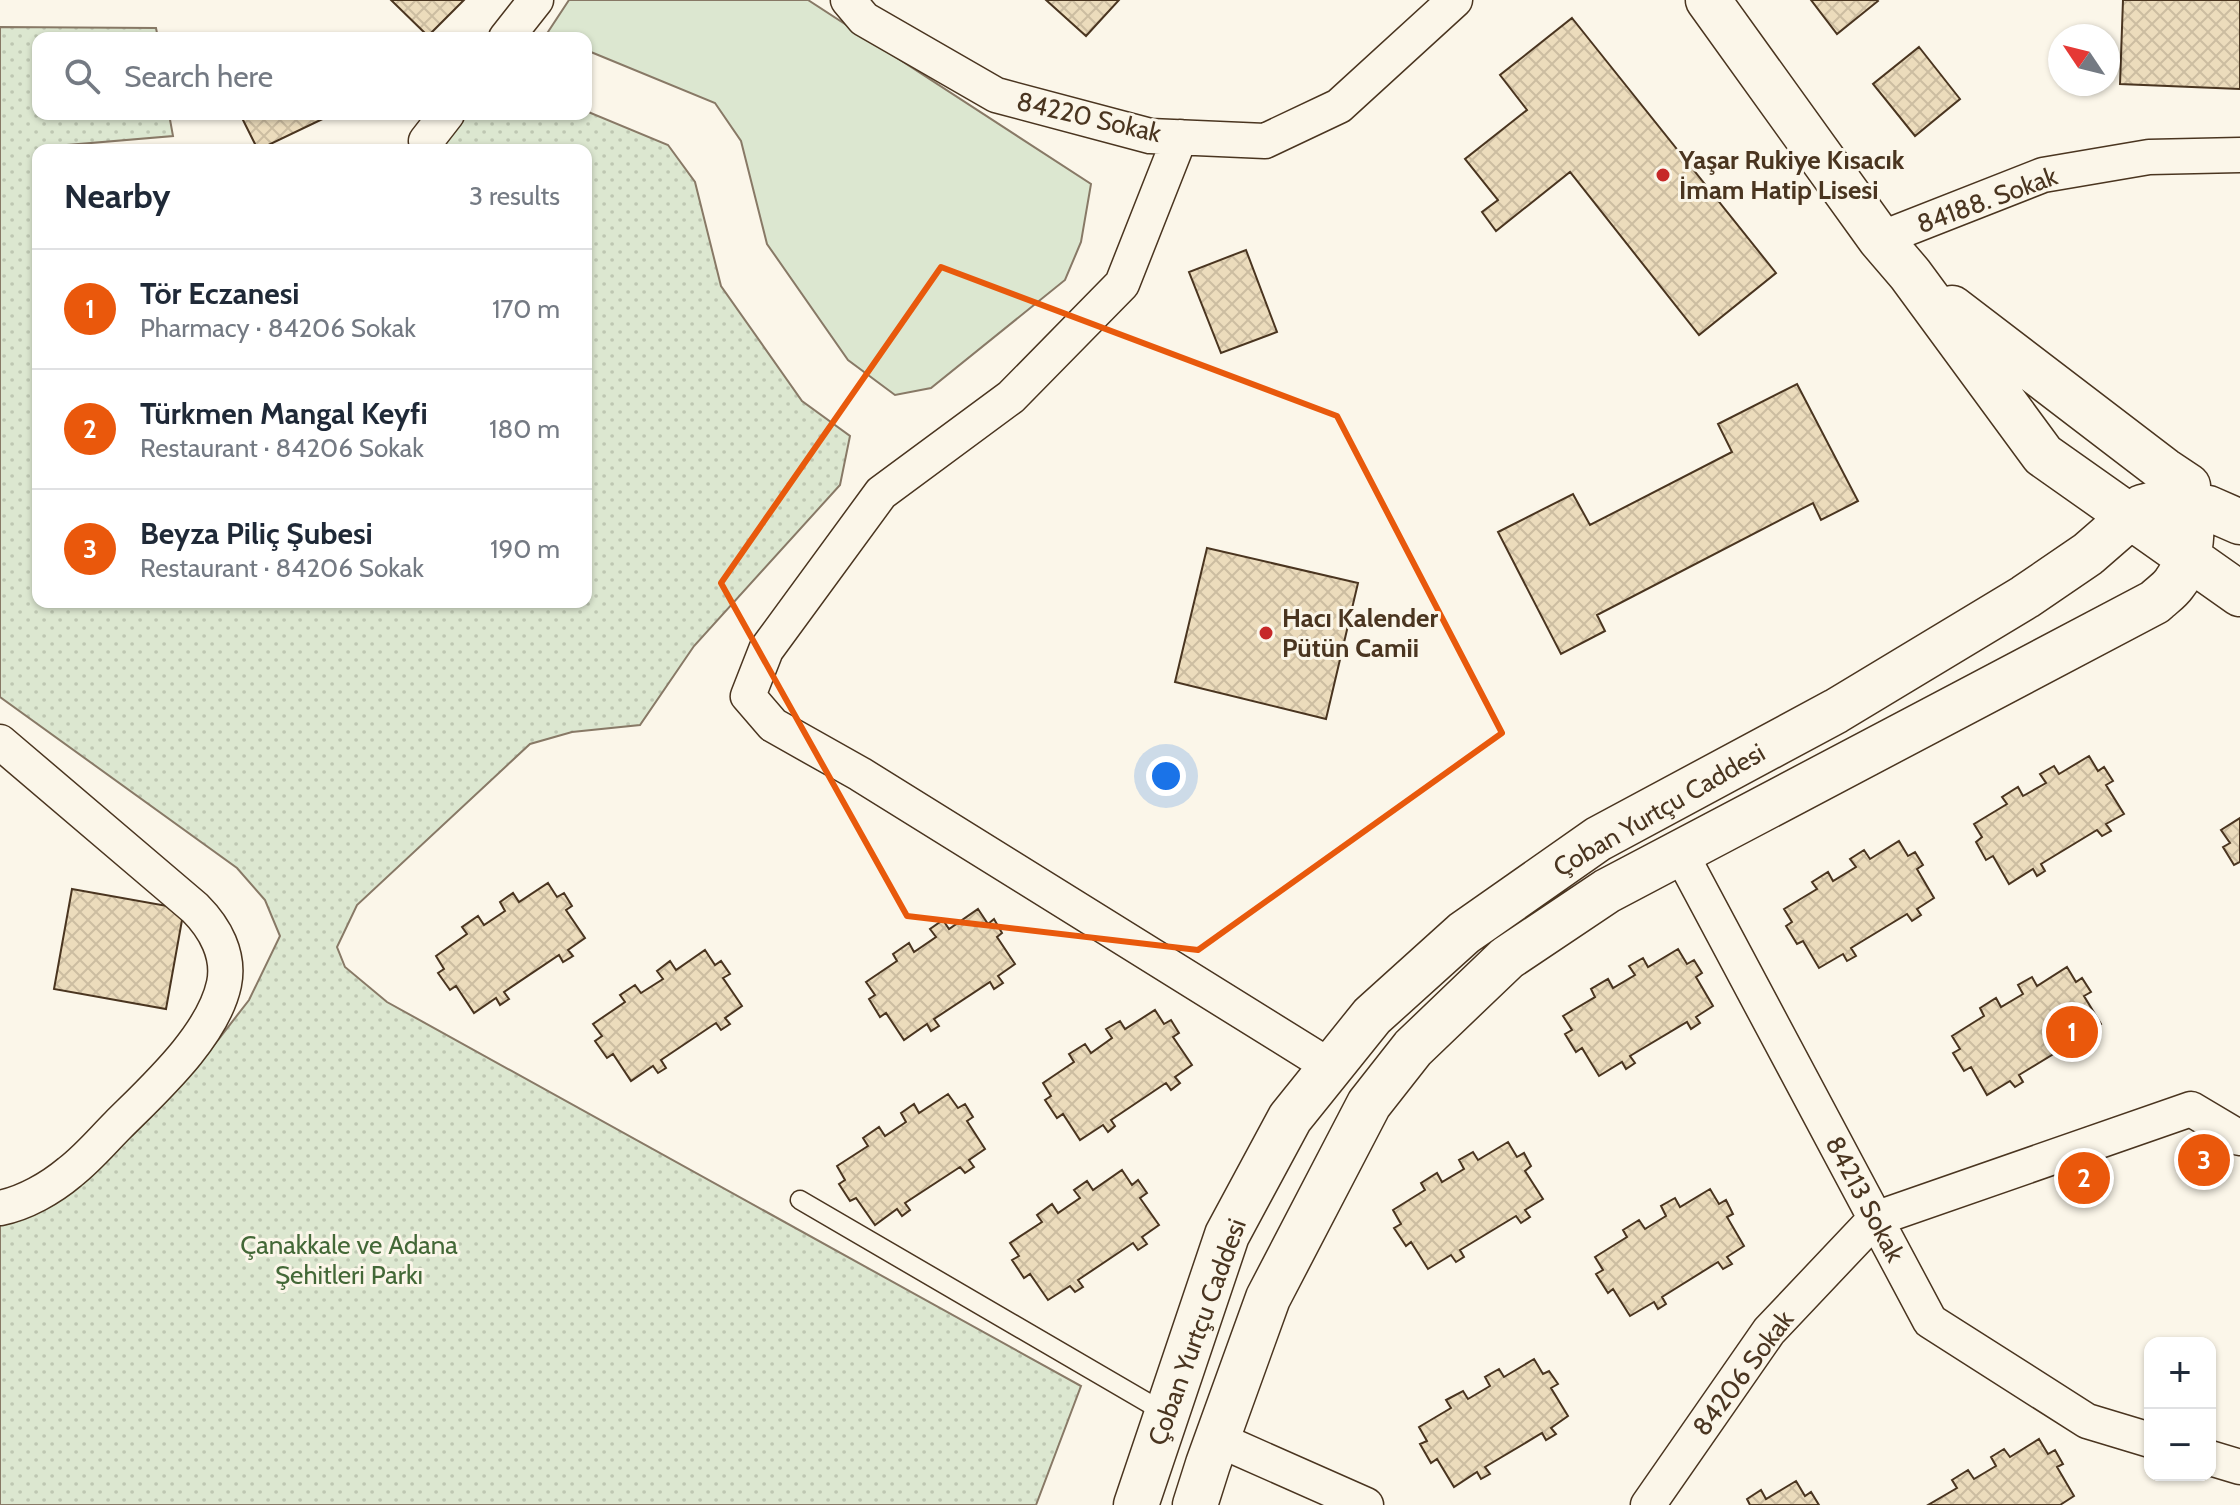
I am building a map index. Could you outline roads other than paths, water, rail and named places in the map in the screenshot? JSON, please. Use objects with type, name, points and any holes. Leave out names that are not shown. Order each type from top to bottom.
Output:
[{"type":"main road","points":[[1708,0],[1880,239],[1910,274],[2043,455],[2240,594]]},
{"type":"main road","points":[[1910,274],[2125,440],[2175,487],[2208,508],[2240,522]]},
{"type":"main road","points":[[2175,487],[2192,537],[2188,558]]},
{"type":"main road","name":"Çoban Yurtçu Caddesi","points":[[1136,1505],[1227,1235],[1290,1118],[1372,1016],[1464,933],[1598,839],[1836,711],[2025,597],[2088,554],[2142,507],[2170,500],[2175,487]]},
{"type":"main road","name":"Çoban Yurtçu Caddesi","points":[[1195,1505],[1268,1298],[1369,1104],[1413,1048],[1507,958],[1607,891],[2155,602],[2174,583],[2188,558]]},
{"type":"street","points":[[511,32],[536,0]]},
{"type":"street","name":"84220 Sokak","points":[[848,0],[864,19],[996,95],[1150,136],[1265,141],[1339,106],[1455,0]]},
{"type":"street","points":[[426,141],[442,120]]},
{"type":"street","points":[[1180,137],[1122,284],[1011,397],[881,493],[766,650],[748,696],[773,725],[860,774],[1331,1067]]},
{"type":"street","name":"84188. Sokak","points":[[1880,239],[2043,175],[2149,157],[2240,155]]},
{"type":"street","points":[[0,1208],[43,1191],[71,1172],[170,1072],[200,1034],[214,1009],[224,985],[225,965],[220,942],[210,923],[195,908],[4,753]]},
{"type":"street","name":"84213 Sokak","points":[[1681,854],[1930,1321],[2087,1421],[2144,1438]]},
{"type":"street","name":"84206 Sokak","points":[[1648,1505],[1769,1331],[1875,1219],[2191,1109],[2240,1138]]},
{"type":"street","points":[[1217,1439],[1366,1505]]},
{"type":"street","points":[[2216,1460],[2240,1467]]},
{"type":"lane","points":[[800,1200],[1167,1412]]},
{"type":"place","name":"Yaşar Rukiye Kısacık İmam Hatip Lisesi","points":[[1663,175]]},
{"type":"place","name":"Hacı Kalender Pütün Camii","points":[[1266,633]]},
{"type":"place","name":"Tör Eczanesi","points":[[2072,1032]]},
{"type":"place","name":"Beyza Piliç Şubesi","points":[[2204,1160]]},
{"type":"place","name":"Türkmen Mangal Keyfi","points":[[2084,1178]]},
{"type":"park label","name":"Çanakkale ve Adana Şehitleri Parkı","points":[[349,1260]]}]
